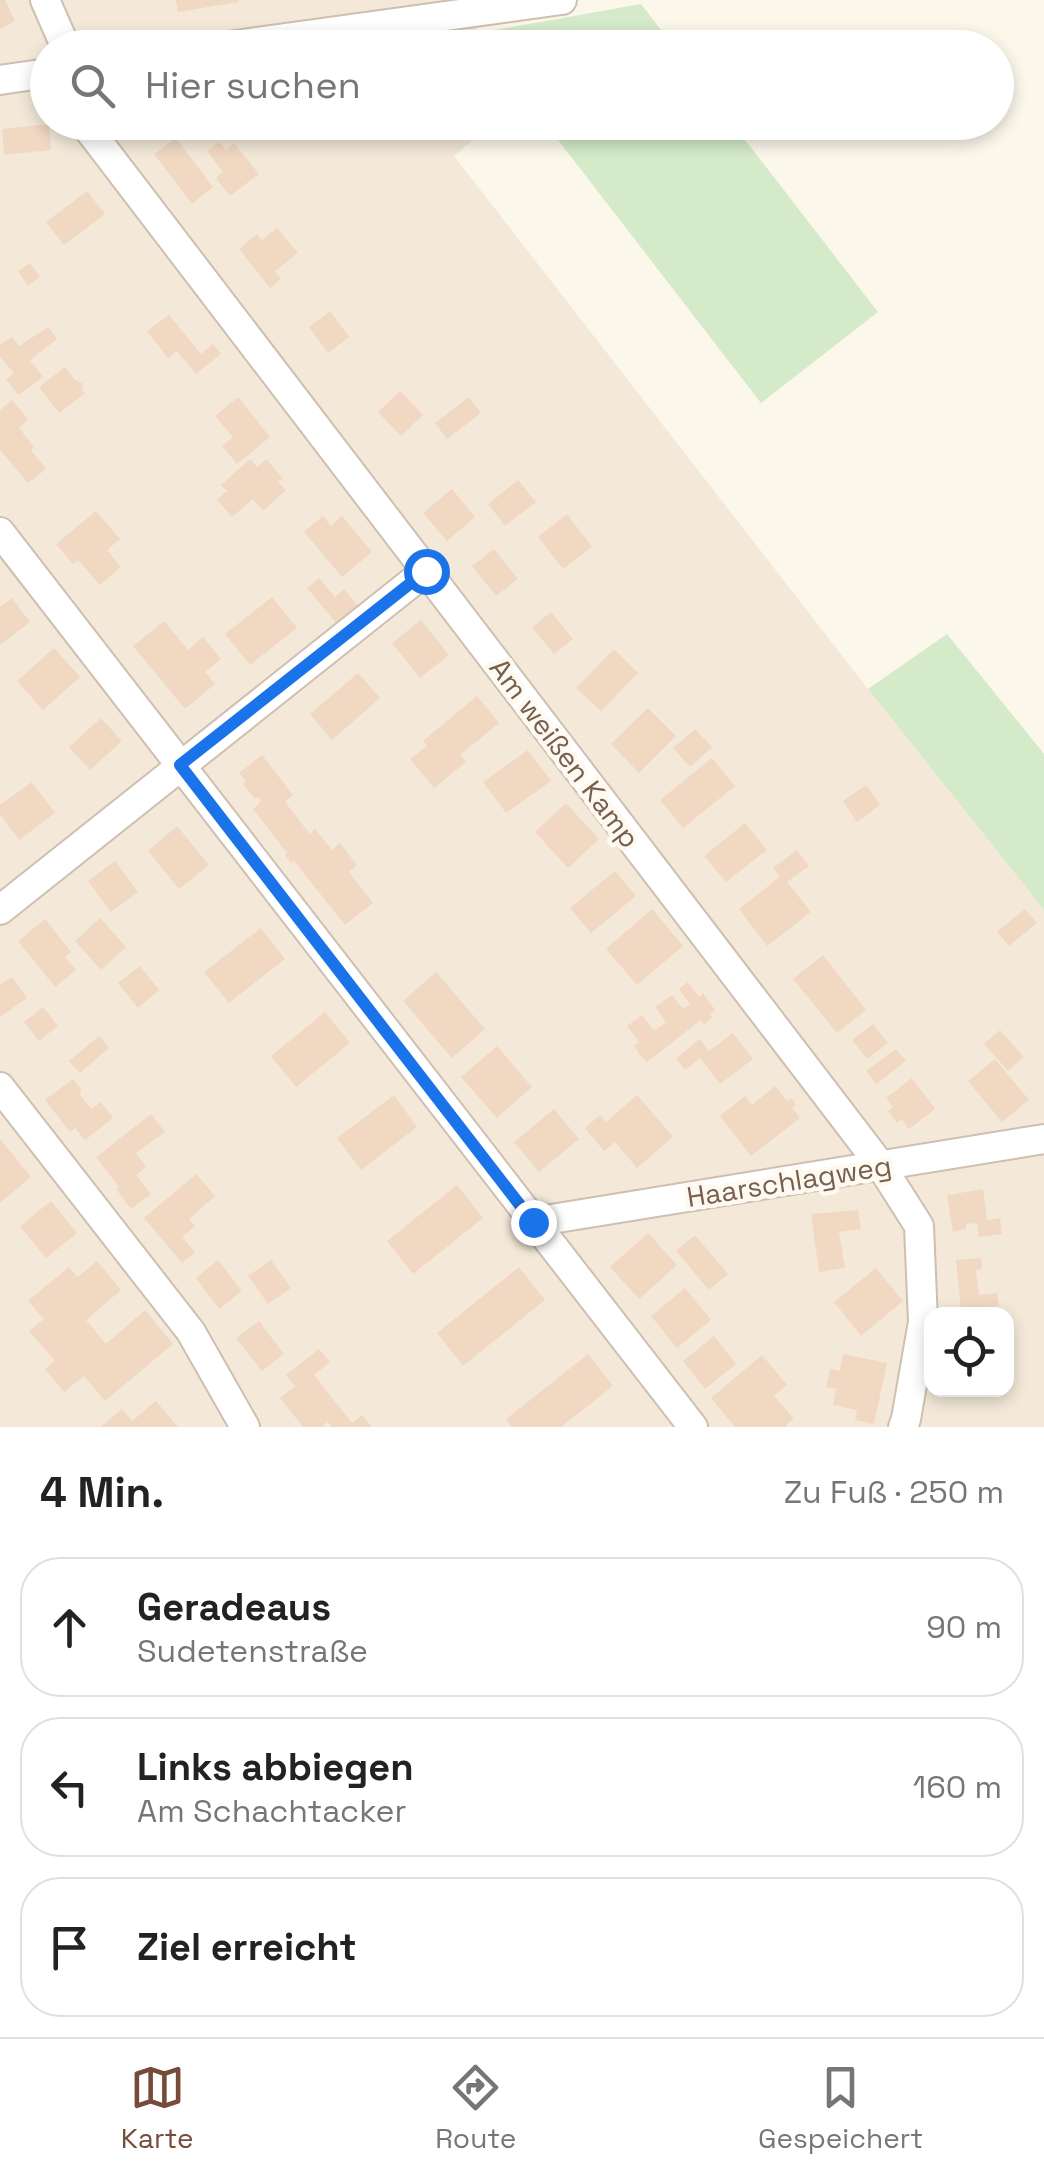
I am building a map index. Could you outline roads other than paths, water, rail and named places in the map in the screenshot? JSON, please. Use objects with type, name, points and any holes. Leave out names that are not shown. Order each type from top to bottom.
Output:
[{"type":"street","points":[[45,0],[58,30]]},
{"type":"street","points":[[344,30],[562,0]]},
{"type":"street","points":[[0,80],[30,76]]},
{"type":"street","name":"Am weißen Kamp","points":[[97,140],[881,1166],[919,1226],[923,1322],[902,1427]]},
{"type":"street","points":[[0,532],[693,1427]]},
{"type":"street","points":[[0,910],[426,571]]},
{"type":"street","points":[[0,1087],[191,1332],[244,1427]]},
{"type":"street","name":"Haarschlagweg","points":[[533,1222],[1044,1139]]}]
